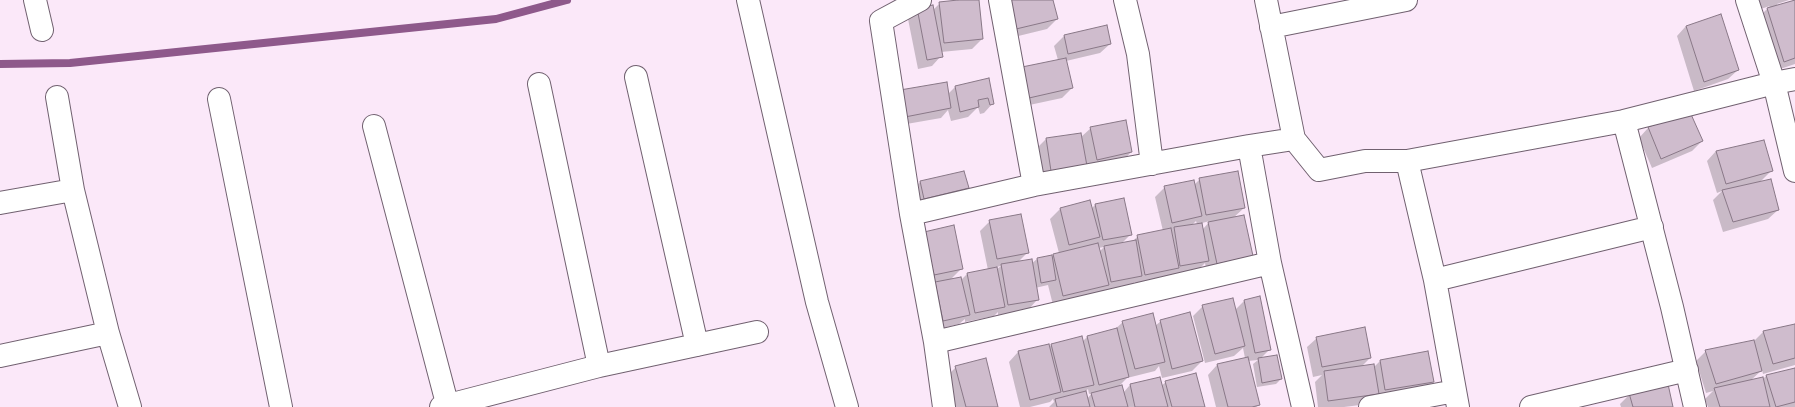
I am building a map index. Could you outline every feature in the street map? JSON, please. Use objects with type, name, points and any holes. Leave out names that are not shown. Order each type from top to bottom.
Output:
[{"type":"street","points":[[34,0],[42,30]]},
{"type":"street","points":[[748,0],[817,302],[847,407]]},
{"type":"street","points":[[920,0],[881,21],[911,214],[935,342],[944,407]]},
{"type":"street","points":[[1000,0],[1034,185]]},
{"type":"street","points":[[1125,0],[1138,54],[1152,164]]},
{"type":"street","points":[[1266,0],[1294,139],[1319,170],[1365,161],[1407,161],[1624,121],[1795,79]]},
{"type":"street","points":[[1271,27],[1406,0]]},
{"type":"street","points":[[1747,0],[1774,84],[1795,171]]},
{"type":"street","points":[[636,77],[697,345]]},
{"type":"street","points":[[539,84],[599,366]]},
{"type":"street","points":[[57,97],[73,190],[108,333],[130,407]]},
{"type":"street","points":[[219,99],[281,407]]},
{"type":"street","points":[[1624,121],[1652,227],[1695,407]]},
{"type":"street","points":[[374,126],[446,406],[599,366],[757,332]]},
{"type":"street","points":[[911,214],[1034,185],[1294,139]]},
{"type":"street","points":[[1249,146],[1270,263],[1303,407]]},
{"type":"street","points":[[1370,407],[1457,399],[1435,280],[1407,161]]},
{"type":"street","points":[[0,203],[73,190]]},
{"type":"street","points":[[1435,280],[1652,227]]},
{"type":"street","points":[[935,342],[1270,263]]},
{"type":"street","points":[[0,356],[108,333]]},
{"type":"street","points":[[1531,407],[1687,370]]},
{"type":"building","points":[[979,0],[983,39],[944,43],[939,2]]},
{"type":"building","points":[[1008,0],[1053,0],[1058,19],[1016,29]]},
{"type":"building","points":[[1795,0],[1795,58],[1784,62],[1767,8]]},
{"type":"building","points":[[933,5],[943,57],[927,60],[917,8]]},
{"type":"building","points":[[1721,14],[1739,70],[1704,82],[1686,26]]},
{"type":"building","points":[[1107,25],[1111,44],[1068,54],[1064,35]]},
{"type":"building","points":[[1066,58],[1073,88],[1029,98],[1022,67]]},
{"type":"building","points":[[989,78],[994,104],[990,105],[988,98],[978,100],[979,107],[960,112],[955,86]]},
{"type":"building","points":[[947,82],[951,108],[905,117],[900,90]]},
{"type":"building","points":[[1690,112],[1703,141],[1661,159],[1648,127]]},
{"type":"building","points":[[1126,120],[1132,152],[1097,160],[1090,127]]},
{"type":"building","points":[[1081,133],[1087,166],[1051,171],[1046,138]]},
{"type":"building","points":[[1764,140],[1773,171],[1726,184],[1716,151]]},
{"type":"building","points":[[964,171],[969,188],[924,199],[920,181]]},
{"type":"building","points":[[1238,171],[1245,208],[1206,215],[1199,178]]},
{"type":"building","points":[[1771,179],[1779,210],[1733,222],[1722,190]]},
{"type":"building","points":[[1194,180],[1202,216],[1172,223],[1164,186]]},
{"type":"building","points":[[1124,198],[1132,235],[1103,240],[1095,204]]},
{"type":"building","points":[[1090,200],[1100,237],[1069,245],[1060,208]]},
{"type":"building","points":[[1021,214],[1029,253],[997,259],[989,220]]},
{"type":"building","points":[[1244,215],[1253,256],[1217,264],[1208,222]]},
{"type":"building","points":[[1202,223],[1209,261],[1180,266],[1174,227]]},
{"type":"building","points":[[954,225],[963,269],[934,275],[924,232]]},
{"type":"building","points":[[1171,228],[1179,268],[1145,275],[1137,235]]},
{"type":"building","points":[[1136,240],[1142,276],[1111,282],[1104,246]]},
{"type":"building","points":[[1098,243],[1109,285],[1063,296],[1053,254]]},
{"type":"building","points":[[1052,255],[1056,280],[1041,283],[1037,258]]},
{"type":"building","points":[[1032,259],[1039,300],[1008,305],[1001,264]]},
{"type":"building","points":[[997,267],[1005,307],[975,313],[967,273]]},
{"type":"building","points":[[961,277],[970,315],[943,321],[935,282]]},
{"type":"building","points":[[1260,296],[1271,350],[1255,353],[1244,300]]},
{"type":"building","points":[[1233,298],[1245,346],[1215,354],[1202,305]]},
{"type":"building","points":[[1190,312],[1203,361],[1172,369],[1160,320]]},
{"type":"building","points":[[1153,313],[1165,362],[1135,369],[1122,321]]},
{"type":"building","points":[[1795,324],[1795,358],[1773,364],[1763,331]]},
{"type":"building","points":[[1365,327],[1371,358],[1322,367],[1316,337]]},
{"type":"building","points":[[1117,328],[1129,377],[1099,385],[1087,336]]},
{"type":"building","points":[[1082,336],[1094,385],[1063,392],[1051,344]]},
{"type":"building","points":[[1754,340],[1762,371],[1716,384],[1705,350]]},
{"type":"building","points":[[1049,344],[1061,392],[1030,400],[1018,351]]},
{"type":"building","points":[[1428,351],[1434,382],[1385,390],[1380,360]]},
{"type":"building","points":[[1277,355],[1282,379],[1262,383],[1258,358]]},
{"type":"building","points":[[1248,357],[1260,405],[1252,407],[1228,407],[1217,364]]},
{"type":"building","points":[[986,358],[998,407],[966,407],[955,366]]},
{"type":"building","points":[[1374,364],[1379,394],[1328,401],[1324,371]]},
{"type":"building","points":[[1795,368],[1795,402],[1776,407],[1766,375]]},
{"type":"building","points":[[1196,373],[1205,407],[1172,407],[1165,381]]},
{"type":"building","points":[[1160,377],[1168,407],[1135,407],[1130,384]]},
{"type":"building","points":[[1763,377],[1770,407],[1720,407],[1714,388]]},
{"type":"building","points":[[1668,384],[1673,407],[1633,407],[1629,393]]},
{"type":"building","points":[[1122,385],[1128,407],[1095,407],[1091,393]]},
{"type":"building","points":[[1086,391],[1090,407],[1057,407],[1055,399]]},
{"type":"waterway","points":[[0,64],[70,63],[496,19],[567,0]]}]
